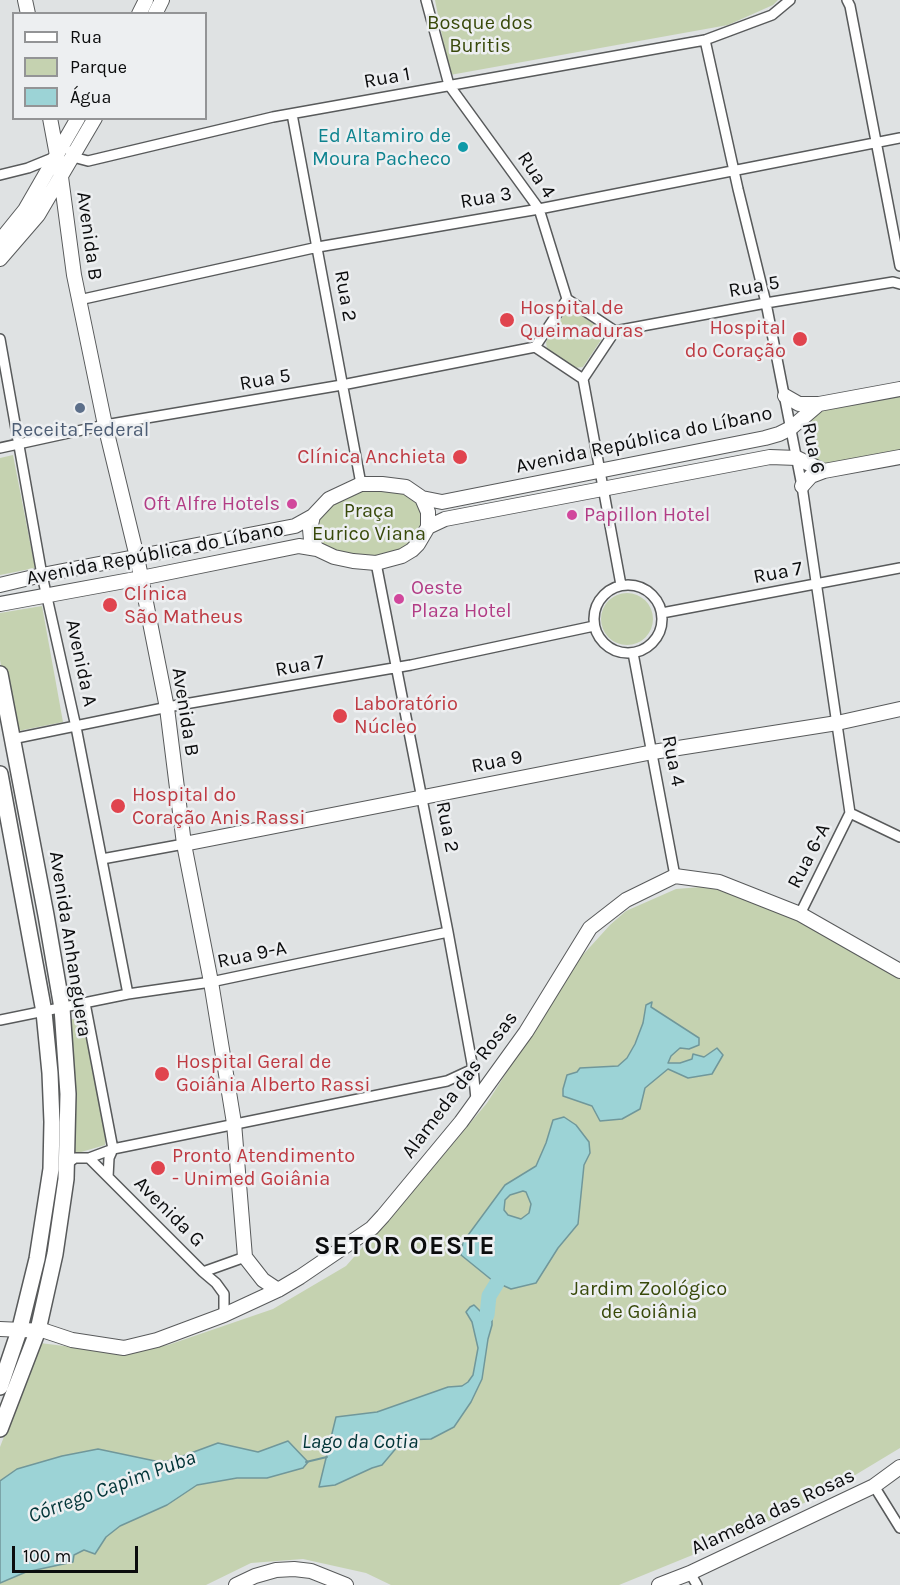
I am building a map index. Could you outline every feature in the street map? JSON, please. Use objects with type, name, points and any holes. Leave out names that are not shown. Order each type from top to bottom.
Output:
[{"type":"main road","points":[[50,120],[59,166]]},
{"type":"main road","points":[[0,259],[38,215],[59,166],[65,141],[77,120]]},
{"type":"main road","points":[[0,241],[59,166],[74,157],[94,120]]},
{"type":"main road","name":"Avenida B","points":[[59,166],[74,275],[105,425],[137,557],[167,708],[184,844],[212,982],[234,1123],[245,1257]]},
{"type":"main road","points":[[785,396],[800,404],[819,404],[900,389]]},
{"type":"main road","name":"Avenida República do Líbano","points":[[422,498],[442,502],[765,438],[791,428],[819,404]]},
{"type":"main road","name":"Avenida República do Líbano","points":[[428,527],[445,519],[770,457],[797,458],[824,471]]},
{"type":"main road","points":[[802,486],[811,476],[824,471],[900,457]]},
{"type":"main road","points":[[361,484],[406,487],[422,498],[428,512],[428,527],[418,544],[402,556],[376,563],[353,561],[334,557],[317,549],[311,540],[310,529],[313,516],[329,499],[361,484]]},
{"type":"main road","points":[[511,487],[515,506]]},
{"type":"main road","name":"Avenida República do Líbano","points":[[0,585],[295,526],[313,516]]},
{"type":"main road","name":"Avenida República do Líbano","points":[[0,604],[299,546],[317,549]]},
{"type":"main road","name":"Avenida Anhanguera","points":[[0,674],[62,1008],[70,1159],[60,1226],[38,1330],[0,1430]]},
{"type":"main road","name":"Rua 9","points":[[184,844],[653,752],[837,723],[900,709]]},
{"type":"main road","name":"Avenida Anhanguera","points":[[0,774],[44,1012],[50,1073],[51,1169],[37,1259],[20,1328],[0,1387]]},
{"type":"main road","points":[[675,876],[720,882],[800,914],[900,971]]},
{"type":"main road","name":"Alameda das Rosas","points":[[0,1329],[38,1330],[72,1340],[124,1347],[157,1340],[224,1315],[278,1290],[372,1228],[461,1122],[526,1032],[590,928],[626,900],[675,876]]},
{"type":"main road","points":[[245,1257],[263,1280],[278,1290]]},
{"type":"main road","name":"Alameda das Rosas","points":[[659,1585],[694,1579],[874,1486],[900,1467]]},
{"type":"main road","points":[[236,1585],[276,1570],[294,1569],[311,1571],[343,1585]]},
{"type":"street","points":[[426,0],[449,85]]},
{"type":"street","name":"Rua 1","points":[[74,157],[88,161],[292,114],[705,40],[772,15],[790,0]]},
{"type":"street","points":[[847,0],[900,266]]},
{"type":"street","name":"Rua 6","points":[[705,40],[766,303],[797,458],[850,813]]},
{"type":"street","name":"Rua 4","points":[[449,85],[539,208],[567,299]]},
{"type":"street","name":"Rua 2","points":[[292,114],[361,484]]},
{"type":"street","name":"Rua 3","points":[[80,300],[318,247],[539,208],[900,138]]},
{"type":"street","points":[[65,141],[74,157]]},
{"type":"street","points":[[0,175],[28,168],[59,166]]},
{"type":"street","name":"Rua 5","points":[[615,331],[893,282],[900,284]]},
{"type":"street","points":[[583,379],[535,347],[567,299],[615,331],[583,379],[621,585]]},
{"type":"street","name":"Avenida A","points":[[0,339],[42,575],[76,727],[128,994]]},
{"type":"street","name":"Rua 5","points":[[0,448],[105,425],[342,385],[535,347]]},
{"type":"street","name":"Rua 2","points":[[376,563],[423,797],[473,1069],[476,1099]]},
{"type":"street","name":"Rua 7","points":[[662,613],[900,568]]},
{"type":"street","points":[[621,585],[642,588],[651,594],[662,613],[659,634],[644,650],[633,653],[613,650],[604,644],[594,626],[594,615],[602,596],[621,585]]},
{"type":"street","name":"Rua 7","points":[[12,739],[167,708],[397,668],[594,626]]},
{"type":"street","name":"Rua 4","points":[[633,653],[675,876]]},
{"type":"street","points":[[850,813],[900,837]]},
{"type":"street","name":"Rua 6-A","points":[[800,914],[850,813]]},
{"type":"street","name":"Rua 9","points":[[102,858],[184,844]]},
{"type":"street","name":"Rua 9-A","points":[[44,1012],[128,994],[212,982],[448,932]]},
{"type":"street","points":[[85,1003],[113,1149]]},
{"type":"street","points":[[0,1020],[44,1012]]},
{"type":"street","points":[[70,1159],[89,1158],[113,1149],[447,1081],[473,1069]]},
{"type":"street","name":"Avenida G","points":[[108,1177],[109,1158],[113,1149]]},
{"type":"street","name":"Avenida G","points":[[89,1158],[216,1283],[224,1294],[224,1315]]},
{"type":"street","name":"Avenida G","points":[[203,1272],[245,1257]]},
{"type":"street","points":[[874,1486],[900,1528]]},
{"type":"green space","name":"Bosque dos Buritis","points":[[435,0],[778,0],[773,5],[728,25],[450,75]]},
{"type":"green space","points":[[572,309],[602,330],[603,337],[583,367],[575,368],[547,349],[546,342],[567,310]]},
{"type":"green space","points":[[900,394],[900,452],[827,464],[813,456],[806,446],[804,434],[808,419],[815,412]]},
{"type":"green space","points":[[13,455],[35,568],[0,575],[0,458]]},
{"type":"green space","name":"Praça Eurico Viana","points":[[387,488],[405,495],[417,504],[424,521],[419,537],[404,549],[382,556],[343,556],[321,546],[315,531],[316,517],[337,499],[368,489]]},
{"type":"green space","points":[[627,593],[637,595],[645,601],[651,609],[653,619],[651,629],[645,637],[637,643],[627,645],[617,643],[609,637],[603,629],[601,619],[603,609],[609,601],[617,595]]},
{"type":"green space","points":[[42,606],[63,722],[13,732],[0,660],[0,613]]},
{"type":"green space","name":"Jardim Zoológico de Goiânia","points":[[701,887],[727,891],[789,916],[900,979],[900,1448],[837,1486],[744,1534],[619,1585],[391,1585],[366,1573],[303,1559],[251,1563],[206,1585],[0,1585],[0,1447],[40,1343],[120,1353],[168,1345],[273,1309],[346,1266],[487,1103],[580,958],[610,925],[626,911],[676,889]]},
{"type":"green space","points":[[70,1019],[87,1020],[107,1128],[105,1145],[71,1155],[65,1024]]},
{"type":"water","points":[[652,1002],[651,1007],[699,1038],[699,1045],[689,1049],[680,1048],[671,1056],[668,1063],[680,1063],[692,1059],[693,1054],[704,1057],[717,1048],[723,1055],[712,1074],[688,1078],[668,1069],[645,1088],[640,1109],[622,1119],[600,1121],[592,1106],[563,1096],[567,1075],[577,1072],[580,1068],[618,1066],[627,1058],[635,1044],[643,1023],[646,1005]]},
{"type":"water","points":[[564,1117],[576,1125],[589,1142],[590,1153],[584,1165],[578,1224],[558,1248],[536,1283],[511,1289],[493,1281],[461,1255],[463,1242],[505,1185],[536,1166],[553,1120]],"holes":[[[526,1192],[531,1204],[529,1213],[521,1219],[508,1215],[504,1210],[505,1200],[510,1195]]]},
{"type":"water","name":"Lago da Cotia","points":[[474,1305],[482,1313],[492,1316],[492,1325],[482,1379],[471,1402],[454,1427],[431,1439],[403,1440],[382,1465],[335,1485],[319,1487],[336,1417],[377,1412],[448,1387],[462,1386],[468,1382],[473,1375],[478,1348],[472,1322],[466,1312]]},
{"type":"water","name":"Córrego Capim Puba","points":[[288,1441],[308,1462],[303,1468],[267,1478],[237,1478],[197,1485],[167,1505],[120,1526],[106,1537],[95,1554],[84,1550],[74,1555],[73,1562],[26,1572],[0,1583],[0,1481],[17,1469],[62,1456],[98,1449],[160,1462],[172,1460],[218,1443],[258,1452]]},
{"type":"waterway","points":[[487,1315],[489,1296],[497,1283]]},
{"type":"waterway","points":[[306,1462],[327,1457]]},
{"type":"place","name":"Ed Altamiro de Moura Pacheco","points":[[463,147]]},
{"type":"place","name":"Hospital de Queimaduras","points":[[507,320]]},
{"type":"place","name":"Hospital do Coração","points":[[800,339]]},
{"type":"place","name":"Receita Federal","points":[[80,408]]},
{"type":"place","name":"Clínica Anchieta","points":[[460,457]]},
{"type":"place","name":"Oft Alfre Hotels","points":[[292,504]]},
{"type":"place","name":"Papillon Hotel","points":[[572,515]]},
{"type":"place","name":"Oeste Plaza Hotel","points":[[399,599]]},
{"type":"place","name":"Clínica São Matheus","points":[[110,605]]},
{"type":"place","name":"Laboratório Núcleo","points":[[340,716]]},
{"type":"place","name":"Hospital do Coração Anis Rassi","points":[[118,806]]},
{"type":"place","name":"Hospital Geral de Goiânia Alberto Rassi","points":[[162,1074]]},
{"type":"place","name":"Pronto Atendimento - Unimed Goiânia","points":[[158,1168]]},
{"type":"district","name":"SETOR OESTE","points":[[405,1247]]}]
